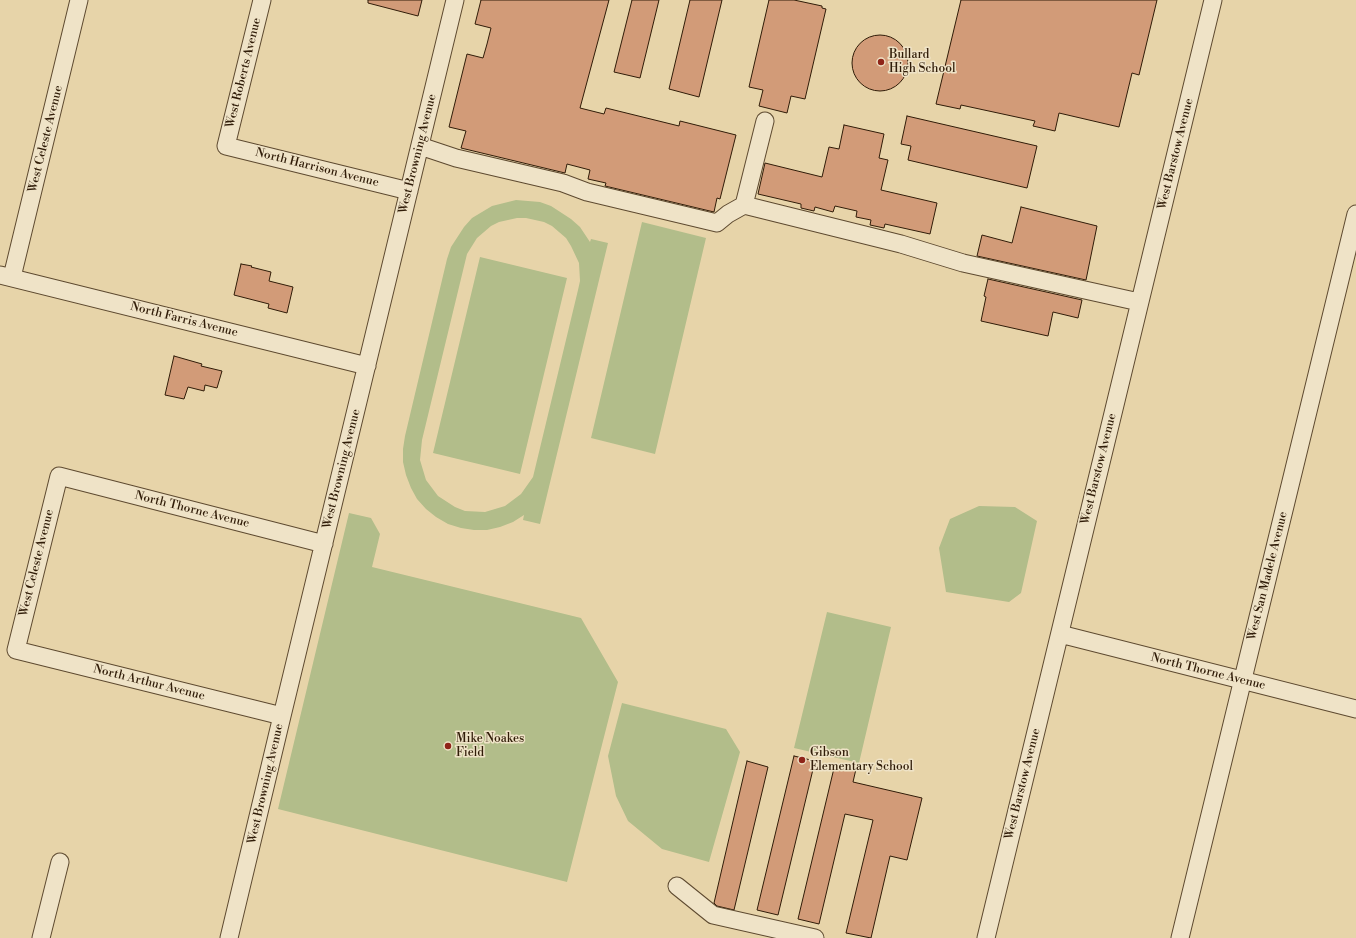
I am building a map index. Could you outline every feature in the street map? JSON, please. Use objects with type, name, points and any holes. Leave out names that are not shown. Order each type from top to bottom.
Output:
[{"type":"street","name":"West Celeste Avenue","points":[[6,276],[79,0]]},
{"type":"street","name":"West Roberts Avenue","points":[[226,146],[262,0]]},
{"type":"street","name":"West Browning Avenue","points":[[229,938],[455,0]]},
{"type":"street","name":"West Barstow Avenue","points":[[986,938],[1213,0]]},
{"type":"street","points":[[744,205],[765,121]]},
{"type":"street","name":"North Harrison Avenue","points":[[226,146],[409,191]]},
{"type":"street","points":[[420,146],[456,158],[563,183],[587,192],[717,223],[728,214],[744,205],[901,244],[963,262],[1139,302]]},
{"type":"street","name":"West San Madele Avenue","points":[[1180,938],[1356,214]]},
{"type":"street","name":"North Farris Avenue","points":[[6,276],[367,366]]},
{"type":"street","name":"West Celeste Avenue","points":[[16,650],[59,476]]},
{"type":"street","name":"North Thorne Avenue","points":[[59,476],[324,544]]},
{"type":"street","name":"North Thorne Avenue","points":[[1060,634],[1356,709]]},
{"type":"street","name":"North Arthur Avenue","points":[[16,650],[282,716]]},
{"type":"street","points":[[41,938],[60,862]]},
{"type":"street","points":[[677,886],[713,915],[815,938]]},
{"type":"green space","points":[[516,200],[540,202],[551,206],[571,219],[580,227],[590,242],[591,239],[608,243],[540,524],[523,520],[524,515],[513,522],[500,527],[487,530],[474,530],[448,524],[426,509],[417,499],[406,475],[403,462],[403,449],[451,247],[464,227],[472,218],[492,206]],"holes":[[[517,218],[526,218],[544,222],[552,226],[566,238],[579,263],[580,281],[533,477],[521,494],[505,506],[485,512],[465,511],[455,507],[438,496],[426,480],[420,460],[422,440],[467,254],[477,238],[491,226],[499,222]]]},
{"type":"green space","points":[[642,222],[706,238],[655,454],[591,438]]},
{"type":"green space","points":[[480,257],[567,278],[520,474],[433,453]]},
{"type":"green space","points":[[979,506],[1015,507],[1037,521],[1021,593],[1009,602],[946,592],[939,548],[950,519]]},
{"type":"green space","name":"Mike Noakes Field","points":[[349,513],[371,518],[380,534],[372,567],[581,618],[618,682],[567,882],[278,809]]},
{"type":"green space","points":[[827,612],[891,627],[859,763],[794,748]]},
{"type":"green space","points":[[622,703],[726,729],[740,752],[709,862],[662,849],[628,821],[616,796],[608,756]]},
{"type":"building","points":[[368,0],[422,0],[418,16],[368,3]]},
{"type":"building","points":[[481,0],[609,0],[580,108],[604,114],[606,108],[679,126],[680,121],[736,135],[720,199],[717,198],[714,212],[605,186],[606,183],[588,179],[590,170],[567,164],[565,173],[461,148],[466,131],[449,127],[467,54],[483,58],[487,44],[491,28],[475,24]]},
{"type":"building","points":[[632,0],[659,0],[640,78],[614,72]]},
{"type":"building","points":[[690,0],[722,0],[699,97],[669,89]]},
{"type":"building","points":[[769,0],[794,0],[822,6],[822,8],[826,9],[805,99],[791,96],[787,113],[759,106],[763,90],[749,87]]},
{"type":"building","points":[[961,0],[1157,0],[1139,75],[1132,73],[1119,127],[1059,113],[1055,131],[1033,126],[1035,121],[961,105],[960,109],[936,104]]},
{"type":"building","points":[[880,35],[891,37],[900,43],[906,52],[908,63],[906,74],[900,83],[891,89],[880,91],[869,89],[860,83],[854,74],[852,63],[854,52],[860,43],[869,37]]},
{"type":"building","points":[[907,116],[1037,146],[1027,188],[908,160],[911,146],[901,144]]},
{"type":"building","points":[[844,125],[884,134],[879,158],[888,160],[881,190],[937,203],[930,234],[885,224],[884,228],[870,225],[871,220],[856,217],[857,211],[835,206],[833,212],[815,207],[814,211],[801,208],[801,204],[758,194],[765,163],[822,177],[829,147],[839,149]]},
{"type":"building","points":[[1021,207],[1097,226],[1086,280],[977,256],[982,235],[1012,243]]},
{"type":"building","points":[[241,264],[271,272],[269,281],[293,287],[287,313],[268,308],[269,304],[234,295]]},
{"type":"building","points":[[988,279],[1082,300],[1078,318],[1053,312],[1048,336],[981,321]]},
{"type":"building","points":[[174,356],[202,364],[201,366],[222,371],[217,388],[205,385],[204,391],[188,387],[184,399],[165,395]]},
{"type":"building","points":[[794,756],[815,761],[778,915],[757,910]]},
{"type":"building","points":[[747,761],[768,767],[734,910],[717,906],[714,903]]},
{"type":"building","points":[[835,764],[856,769],[853,782],[922,798],[907,860],[890,856],[871,938],[846,933],[873,820],[845,814],[819,924],[798,919]]},
{"type":"place","name":"Bullard High School","points":[[881,62]]},
{"type":"place","name":"Mike Noakes Field","points":[[448,746]]},
{"type":"place","name":"Gibson Elementary School","points":[[802,760]]}]
